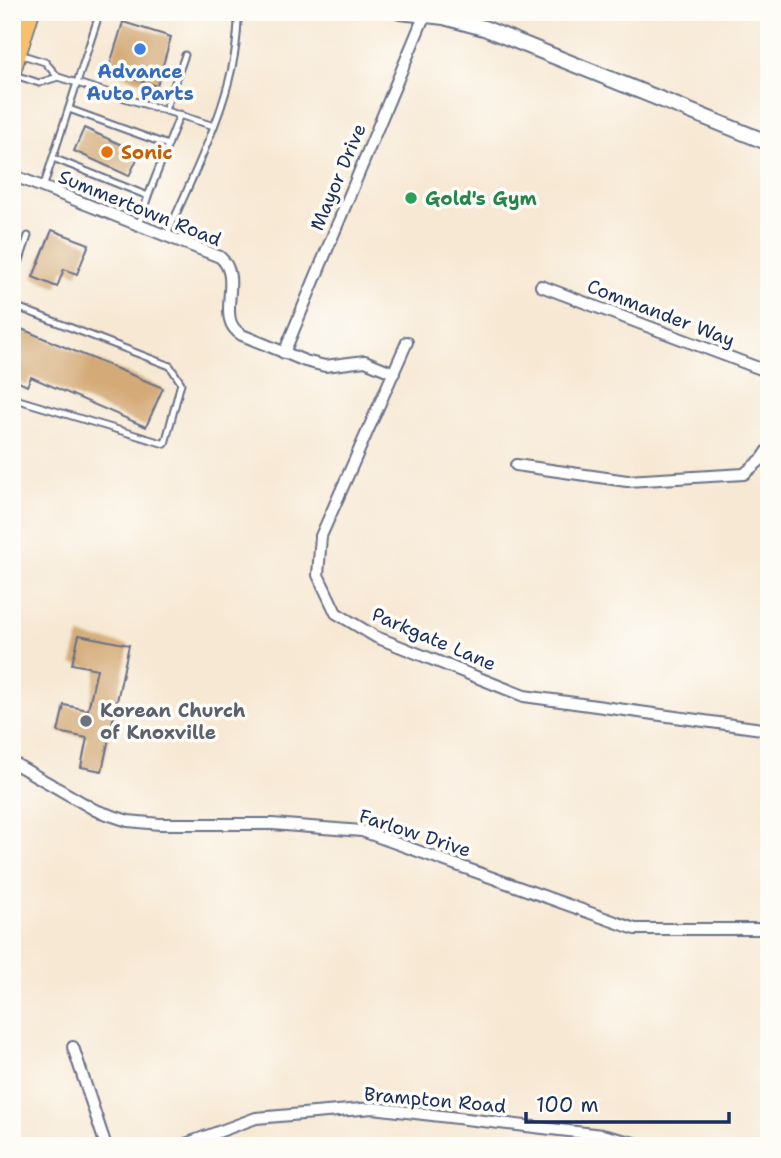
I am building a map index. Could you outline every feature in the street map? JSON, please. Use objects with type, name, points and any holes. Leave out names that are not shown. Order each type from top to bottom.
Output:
[{"type":"main road","points":[[15,61],[30,12]]},
{"type":"street","points":[[400,12],[425,14],[484,28],[769,144]]},
{"type":"street","name":"Mayor Drive","points":[[284,353],[425,14]]},
{"type":"street","name":"Summertown Road","points":[[12,175],[167,235],[225,262],[232,277],[229,321],[234,330],[284,353],[325,366],[365,361],[394,373]]},
{"type":"street","name":"Commander Way","points":[[541,286],[769,372]]},
{"type":"street","name":"Parkgate Lane","points":[[407,342],[321,536],[318,575],[336,613],[376,637],[524,696],[769,730]]},
{"type":"street","points":[[516,466],[627,481],[744,474],[763,458],[769,449]]},
{"type":"street","name":"Farlow Drive","points":[[12,762],[95,810],[128,821],[160,824],[272,824],[362,831],[635,929],[769,929]]},
{"type":"street","points":[[73,1047],[106,1146]]},
{"type":"street","name":"Brampton Road","points":[[180,1146],[256,1118],[373,1108],[603,1135],[647,1146]]},
{"type":"lane","points":[[167,235],[214,126],[238,43],[238,12]]},
{"type":"lane","points":[[43,188],[97,21]]},
{"type":"lane","points":[[165,110],[185,55]]},
{"type":"lane","points":[[15,61],[46,62],[58,77]]},
{"type":"lane","points":[[12,74],[39,83],[58,77],[214,126]]},
{"type":"lane","points":[[69,109],[168,145]]},
{"type":"lane","points":[[139,224],[180,114]]},
{"type":"lane","points":[[53,158],[149,196]]},
{"type":"lane","points":[[12,268],[17,269],[27,236]]},
{"type":"lane","points":[[12,306],[170,366],[181,383],[165,444],[12,398]]},
{"type":"building","name":"Advance Auto Parts","points":[[123,22],[171,37],[157,86],[108,71]]},
{"type":"building","name":"Sonic","points":[[84,128],[140,153],[129,176],[74,151]]},
{"type":"building","points":[[52,230],[89,244],[77,274],[64,269],[57,287],[33,277]]},
{"type":"building","points":[[12,325],[163,388],[146,427],[31,377],[27,386],[12,379]]},
{"type":"building","name":"Korean Church of Knoxville","points":[[79,635],[129,645],[102,771],[81,767],[87,738],[58,732],[64,705],[88,710],[97,669],[72,664]]},
{"type":"place","name":"Advance Auto Parts","points":[[140,49]]},
{"type":"place","name":"Sonic","points":[[107,152]]},
{"type":"place","name":"Gold's Gym","points":[[411,198]]},
{"type":"place","name":"Korean Church of Knoxville","points":[[86,721]]}]
